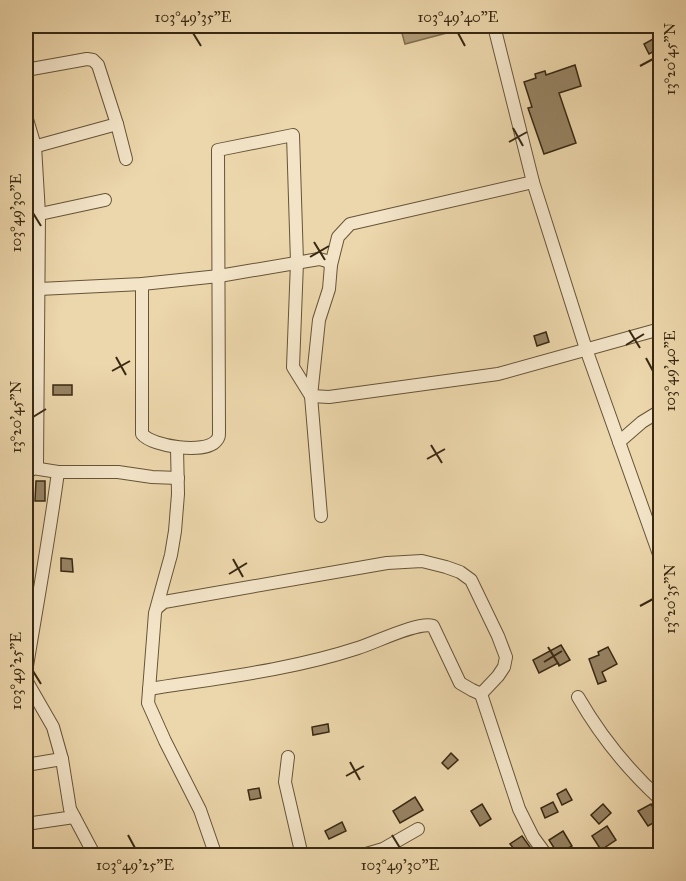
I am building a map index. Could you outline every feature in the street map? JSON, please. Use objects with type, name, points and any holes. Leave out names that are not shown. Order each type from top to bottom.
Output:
[{"type":"street","points":[[494,26],[533,182],[586,349],[660,557]]},
{"type":"street","points":[[26,70],[87,59],[93,60],[98,66],[126,159]]},
{"type":"street","points":[[26,116],[39,214],[37,464],[29,470]]},
{"type":"street","points":[[30,147],[117,124]]},
{"type":"street","points":[[142,284],[142,434],[145,438],[159,444],[177,448],[207,446],[218,438],[218,150],[293,135],[297,262],[293,367],[311,396]]},
{"type":"street","points":[[321,516],[311,396],[319,320],[329,289],[331,265],[338,237],[350,224],[533,182]]},
{"type":"street","points":[[26,217],[105,200]]},
{"type":"street","points":[[39,289],[142,284],[219,276],[319,259],[331,265]]},
{"type":"street","points":[[26,322],[38,320]]},
{"type":"street","points":[[311,396],[329,397],[498,374],[660,328]]},
{"type":"street","points":[[619,442],[642,422],[660,411]]},
{"type":"street","points":[[177,448],[178,494],[171,555],[155,613],[148,703],[200,810],[216,855]]},
{"type":"street","points":[[29,470],[118,472],[178,478]]},
{"type":"street","points":[[26,672],[58,472]]},
{"type":"street","points":[[158,607],[164,602],[387,563],[422,561],[446,567],[460,572],[471,580],[506,657],[504,668],[482,694]]},
{"type":"street","points":[[150,689],[308,661],[358,648],[427,624],[433,626],[460,682],[482,694]]},
{"type":"street","points":[[26,681],[53,727],[62,759],[70,809],[95,855]]},
{"type":"street","points":[[482,694],[519,809],[533,837],[547,855]]},
{"type":"street","points":[[578,697],[591,719],[640,780],[660,799]]},
{"type":"street","points":[[26,706],[39,704]]},
{"type":"street","points":[[288,757],[285,782],[302,855]]},
{"type":"street","points":[[26,765],[62,759]]},
{"type":"street","points":[[26,824],[74,817]]},
{"type":"street","points":[[359,855],[383,849],[418,829]]},
{"type":"shaded area","points":[[400,26],[466,26],[466,28],[405,44]]},
{"type":"building","points":[[660,35],[660,48],[649,54],[644,44]]},
{"type":"building","points":[[575,65],[581,86],[559,93],[576,143],[544,154],[528,108],[532,107],[524,82],[536,78],[535,74],[545,71],[546,75]]},
{"type":"building","points":[[546,332],[549,342],[537,346],[534,336]]},
{"type":"building","points":[[53,385],[72,385],[72,395],[53,395]]},
{"type":"building","points":[[36,481],[45,481],[45,501],[35,501]]},
{"type":"building","points":[[61,558],[72,559],[73,572],[61,571]]},
{"type":"building","points":[[561,645],[570,660],[559,666],[558,663],[539,673],[533,660]]},
{"type":"building","points":[[608,647],[617,664],[602,672],[606,681],[598,684],[589,659],[599,655],[598,652]]},
{"type":"building","points":[[328,724],[329,732],[313,735],[312,727]]},
{"type":"building","points":[[451,753],[458,760],[448,769],[442,763]]},
{"type":"building","points":[[259,788],[261,798],[250,800],[248,790]]},
{"type":"building","points":[[566,789],[572,800],[562,805],[557,794]]},
{"type":"building","points":[[415,797],[423,810],[400,823],[393,811]]},
{"type":"building","points":[[553,802],[558,812],[545,818],[541,808]]},
{"type":"building","points":[[482,804],[491,819],[480,826],[471,811]]},
{"type":"building","points":[[603,804],[611,813],[599,824],[591,815]]},
{"type":"building","points":[[651,804],[660,819],[648,826],[638,811]]},
{"type":"building","points":[[342,822],[346,831],[329,839],[325,831]]},
{"type":"building","points":[[607,826],[616,840],[601,850],[592,836]]},
{"type":"building","points":[[563,831],[572,846],[558,854],[549,840]]},
{"type":"building","points":[[522,836],[530,847],[519,855],[510,844]]}]
